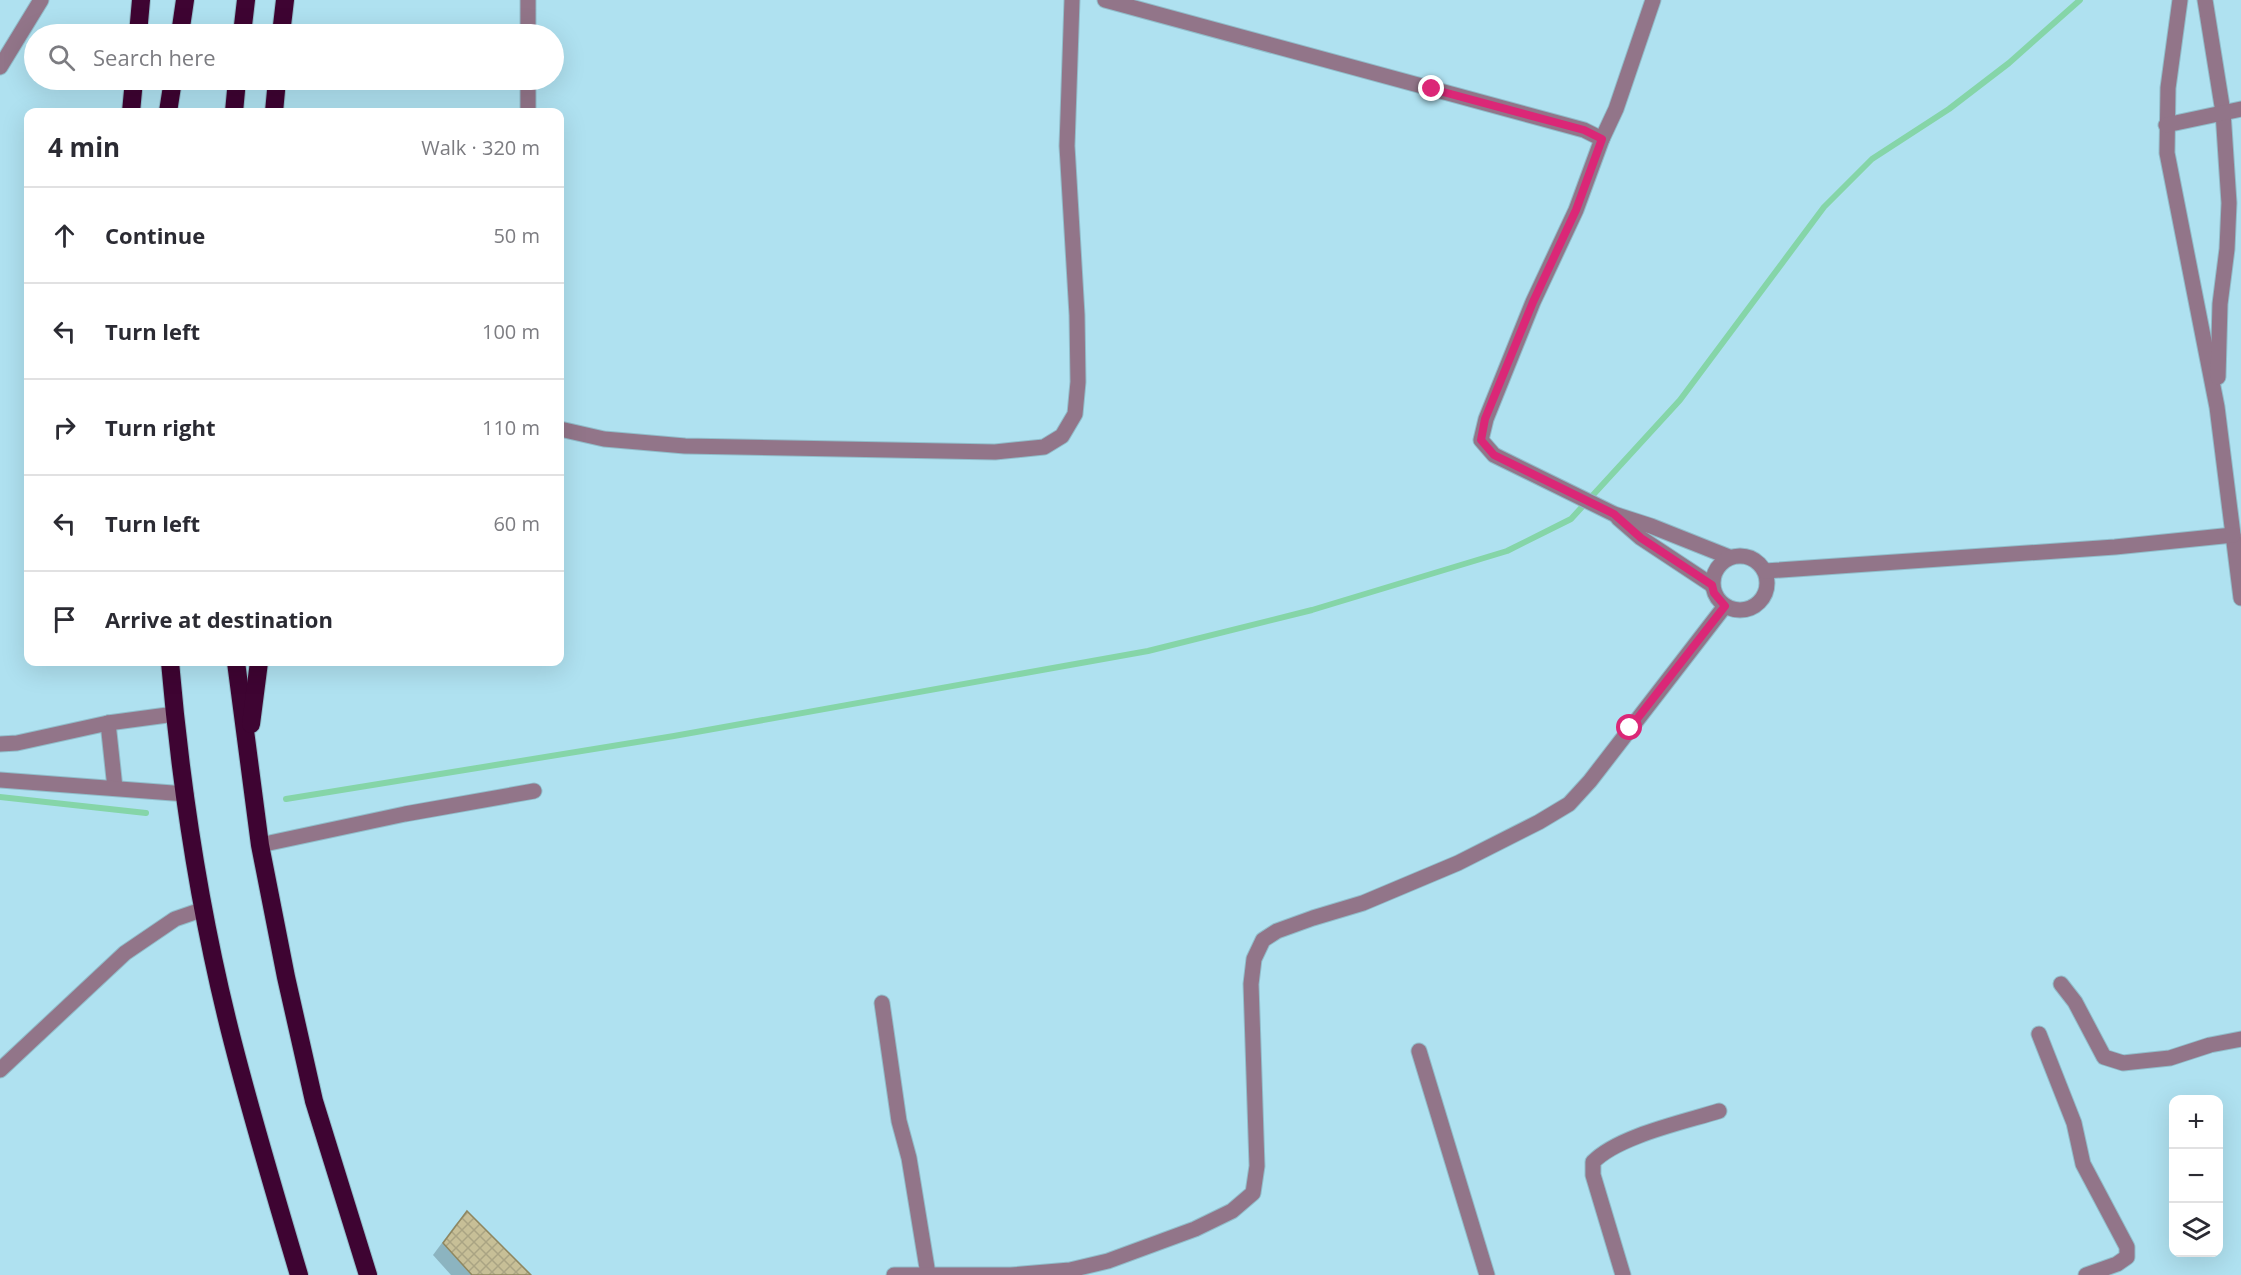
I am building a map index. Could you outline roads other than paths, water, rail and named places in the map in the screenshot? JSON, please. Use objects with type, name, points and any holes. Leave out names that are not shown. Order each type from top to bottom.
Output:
[{"type":"highway","points":[[139,24],[141,0]]},
{"type":"highway","points":[[181,24],[185,0]]},
{"type":"highway","points":[[243,24],[246,0]]},
{"type":"highway","points":[[282,24],[285,0]]},
{"type":"highway","points":[[131,108],[133,90]]},
{"type":"highway","points":[[169,108],[171,90]]},
{"type":"highway","points":[[234,108],[236,90]]},
{"type":"highway","points":[[274,108],[276,90]]},
{"type":"highway","points":[[158,666],[175,710]]},
{"type":"highway","points":[[170,666],[186,794],[204,909],[232,1042],[299,1275]]},
{"type":"highway","points":[[237,666],[260,845],[286,977],[314,1101],[368,1275]]},
{"type":"highway","points":[[248,746],[258,666]]},
{"type":"street","points":[[26,24],[41,0]]},
{"type":"street","points":[[528,0],[528,24]]},
{"type":"street","points":[[564,430],[604,439],[684,446],[984,452],[1044,447],[1062,436],[1075,414],[1078,382],[1077,315],[1067,146],[1072,0]]},
{"type":"street","points":[[1105,0],[1584,130],[1602,139]]},
{"type":"street","points":[[1653,0],[1616,109],[1602,139],[1576,210],[1533,302],[1485,419],[1481,440],[1494,455],[1561,489],[1614,514],[1729,557]]},
{"type":"street","points":[[2180,0],[2168,88],[2167,153],[2217,407],[2241,598]]},
{"type":"street","points":[[2205,0],[2223,112],[2229,203],[2227,249],[2220,304],[2217,407]]},
{"type":"street","points":[[0,67],[24,28]]},
{"type":"street","points":[[528,90],[528,108]]},
{"type":"street","points":[[2166,125],[2241,108]]},
{"type":"street","points":[[1614,514],[1641,538],[1712,585]]},
{"type":"street","points":[[1765,572],[2115,547],[2233,535]]},
{"type":"street","points":[[1737,555],[1754,559],[1765,572],[1766,588],[1758,603],[1742,610],[1725,606],[1714,593],[1712,585],[1716,568],[1729,557],[1737,555]]},
{"type":"street","points":[[894,1275],[1011,1275],[1071,1272],[1108,1261],[1195,1228],[1232,1211],[1253,1193],[1257,1166],[1251,984],[1254,959],[1263,940],[1276,932],[1363,903],[1458,863],[1539,822],[1569,804],[1590,781],[1725,606]]},
{"type":"street","points":[[0,744],[17,743],[175,710]]},
{"type":"street","points":[[108,723],[115,788]]},
{"type":"street","points":[[0,780],[186,794]]},
{"type":"street","points":[[260,845],[405,814],[534,791]]},
{"type":"street","points":[[0,1070],[125,952],[175,919],[204,909]]},
{"type":"street","points":[[2061,984],[2075,1002],[2104,1057],[2123,1063],[2170,1058],[2210,1045],[2241,1039]]},
{"type":"street","points":[[882,1003],[899,1122],[909,1158],[920,1274]]},
{"type":"street","points":[[2039,1034],[2074,1123],[2083,1164],[2127,1247],[2127,1257],[2117,1264],[2086,1275]]},
{"type":"street","points":[[1419,1051],[1487,1275]]},
{"type":"street","points":[[1623,1275],[1593,1175],[1593,1162],[1601,1154],[1627,1141],[1719,1111]]},
{"type":"waterway","points":[[286,799],[674,736],[1148,651],[1312,610],[1507,551],[1571,519],[1680,400],[1824,207],[1872,159],[1949,109],[2009,63],[2080,0]]},
{"type":"waterway","points":[[0,797],[146,813]]}]
